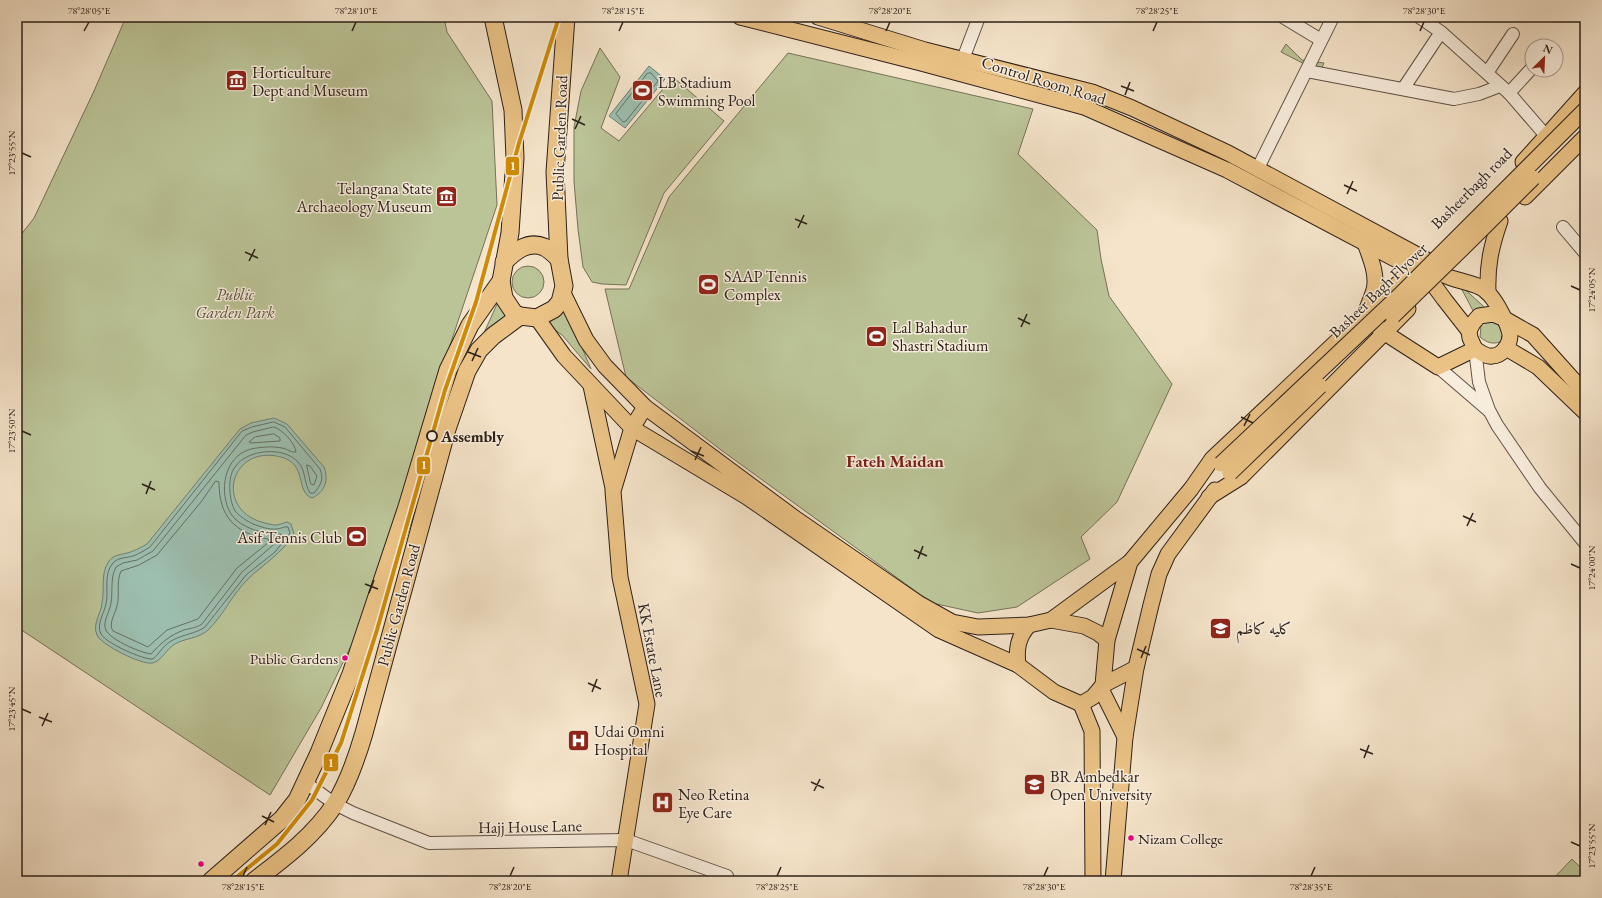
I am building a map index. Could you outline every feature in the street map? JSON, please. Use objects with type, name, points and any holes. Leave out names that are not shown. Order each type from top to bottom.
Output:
[{"type":"highway","points":[[492,17],[513,110],[515,158],[511,222],[504,262],[501,281],[504,298],[514,314],[520,316],[537,318],[554,309],[563,293],[564,286],[559,259],[544,247],[530,246],[516,250],[504,262]]},
{"type":"highway","name":"Public Garden Road","points":[[559,259],[555,172],[566,17]]},
{"type":"highway","points":[[511,222],[516,229],[525,236],[534,240],[545,237],[553,231],[558,221]]},
{"type":"highway","points":[[211,881],[282,819],[298,800],[351,674],[407,507],[448,370],[470,325],[501,281]]},
{"type":"highway","name":"Public Garden Road","points":[[254,881],[290,854],[322,822],[335,804],[357,755],[364,733],[442,444],[467,371],[479,350],[488,340],[520,316]]},
{"type":"main road","name":"Control Room Road","points":[[740,17],[921,63],[1084,107],[1227,170],[1365,243],[1420,264]]},
{"type":"main road","name":"Control Room Road","points":[[818,17],[897,42],[1092,92],[1132,108],[1258,168],[1420,264]]},
{"type":"main road","points":[[1070,103],[1075,88]]},
{"type":"main road","name":"Basheerbagh road","points":[[1191,489],[1212,460],[1365,314],[1420,264],[1547,137],[1585,93]]},
{"type":"main road","name":"Basheer Bagh Flyover","points":[[1113,881],[1126,737],[1136,668],[1159,574],[1168,554],[1209,497],[1226,469],[1585,110]]},
{"type":"main road","name":"Basheer Bagh Flyover","points":[[1191,489],[1226,469],[1472,239],[1585,124]]},
{"type":"main road","points":[[1209,497],[1241,477],[1438,280],[1585,137]]},
{"type":"main road","points":[[1420,264],[1438,280],[1469,331],[1470,338],[1475,349],[1484,355],[1492,356],[1500,354],[1506,348],[1510,334],[1503,318],[1488,293],[1488,269],[1491,249],[1500,221]]},
{"type":"main road","points":[[1365,243],[1375,283],[1365,314],[1385,333],[1438,367],[1475,349]]},
{"type":"main road","points":[[1438,280],[1488,293]]},
{"type":"main road","points":[[563,293],[586,340],[605,366],[645,407],[796,519],[932,611],[952,622],[978,627],[1029,625],[1051,620],[1084,626],[1108,640]]},
{"type":"main road","points":[[1469,331],[1479,316],[1492,314],[1503,318],[1533,335],[1585,393]]},
{"type":"main road","points":[[537,318],[564,356],[632,428],[747,497],[939,630],[1018,665],[1054,692],[1081,704],[1092,731],[1093,881]]},
{"type":"main road","points":[[1506,348],[1538,367],[1585,412]]},
{"type":"main road","points":[[591,386],[613,491]]},
{"type":"main road","name":"KK Estate Lane","points":[[619,881],[647,704],[620,577],[613,491],[632,428],[645,407]]},
{"type":"main road","points":[[1051,620],[1130,562],[1191,489]]},
{"type":"main road","points":[[1126,737],[1102,687],[1108,640],[1130,562]]},
{"type":"main road","points":[[1018,665],[1017,649],[1019,640],[1029,625]]},
{"type":"main road","points":[[1081,704],[1093,697],[1102,687],[1136,668]]},
{"type":"street","points":[[963,59],[978,17]]},
{"type":"street","points":[[1283,17],[1321,40]]},
{"type":"street","points":[[1258,168],[1333,17]]},
{"type":"street","points":[[1419,17],[1441,32],[1487,73],[1505,90],[1547,137]]},
{"type":"street","points":[[1402,89],[1441,32]]},
{"type":"street","points":[[1487,73],[1513,34]]},
{"type":"street","points":[[1307,71],[1454,100],[1505,90],[1524,75]]},
{"type":"street","points":[[1563,227],[1585,253]]},
{"type":"street","points":[[1475,349],[1480,382],[1489,410],[1497,425],[1540,488],[1585,543]]},
{"type":"street","points":[[1438,367],[1489,410]]},
{"type":"street","name":"Hajj House Lane","points":[[306,783],[335,804],[353,813],[429,844],[626,840],[727,876]]},
{"type":"green space","name":"Public Garden Park","points":[[126,17],[444,17],[447,32],[492,101],[497,205],[448,351],[362,623],[321,708],[270,795],[17,627],[17,240],[34,218],[94,91]]},
{"type":"green space","points":[[1286,44],[1302,60],[1324,63],[1320,72],[1281,52]]},
{"type":"green space","points":[[600,48],[620,77],[601,128],[619,141],[673,77],[724,121],[664,193],[626,285],[592,282],[583,267],[578,229],[574,181],[574,127],[581,91]]},
{"type":"green space","name":"Lal Bahadur Shastri Stadium","points":[[788,53],[1033,109],[1018,154],[1097,230],[1101,259],[1109,296],[1172,384],[1117,502],[1081,537],[1090,559],[1017,607],[978,613],[932,603],[721,450],[626,377],[605,289],[629,289],[669,197]]},
{"type":"green space","points":[[528,266],[539,271],[544,282],[539,293],[528,298],[517,293],[512,282],[517,271]]},
{"type":"green space","points":[[1459,284],[1493,315],[1505,323],[1502,341],[1491,343],[1480,337],[1481,326]]},
{"type":"green space","points":[[498,302],[509,320],[483,335]]},
{"type":"green space","points":[[566,310],[591,369],[562,335],[547,324]]},
{"type":"green space","points":[[1572,859],[1585,872],[1585,881],[1551,881]]},
{"type":"water","name":"LB Stadium Swimming Pool","points":[[649,66],[665,79],[625,128],[609,116]]},
{"type":"water","points":[[274,418],[287,424],[324,467],[326,481],[323,489],[312,498],[307,495],[304,490],[295,466],[281,457],[264,455],[250,460],[240,468],[235,479],[233,491],[237,504],[246,514],[261,522],[270,524],[277,525],[287,522],[291,524],[294,534],[289,541],[279,552],[243,584],[208,630],[196,637],[175,644],[155,662],[147,663],[131,658],[106,644],[97,635],[96,623],[103,598],[106,566],[111,558],[138,549],[147,544],[240,429],[251,423]]},
{"type":"transit line","name":"1","points":[[232,881],[277,844],[312,800],[341,743],[377,630],[445,390],[476,302],[519,143],[559,17]]},
{"type":"place","name":"Horticulture Dept and Museum","points":[[237,81]]},
{"type":"place","name":"LB Stadium Swimming Pool","points":[[642,91]]},
{"type":"place","name":"Telangana State Archaeology Museum","points":[[447,197]]},
{"type":"place","name":"SAAP Tennis Complex","points":[[709,285]]},
{"type":"place","name":"Lal Bahadur Shastri Stadium","points":[[877,336]]},
{"type":"place","name":"Assembly","points":[[432,436]]},
{"type":"place","name":"Asif Tennis Club","points":[[357,537]]},
{"type":"place","name":"كليه كاظم","points":[[1220,628]]},
{"type":"place","name":"Public Gardens","points":[[345,658]]},
{"type":"place","name":"Udai Omni Hospital","points":[[578,740]]},
{"type":"place","name":"BR Ambedkar Open University","points":[[1034,785]]},
{"type":"place","name":"Neo Retina Eye Care","points":[[662,803]]},
{"type":"place","name":"Nizam College","points":[[1131,838]]},
{"type":"district","name":"Fateh Maidan","points":[[895,461]]}]
